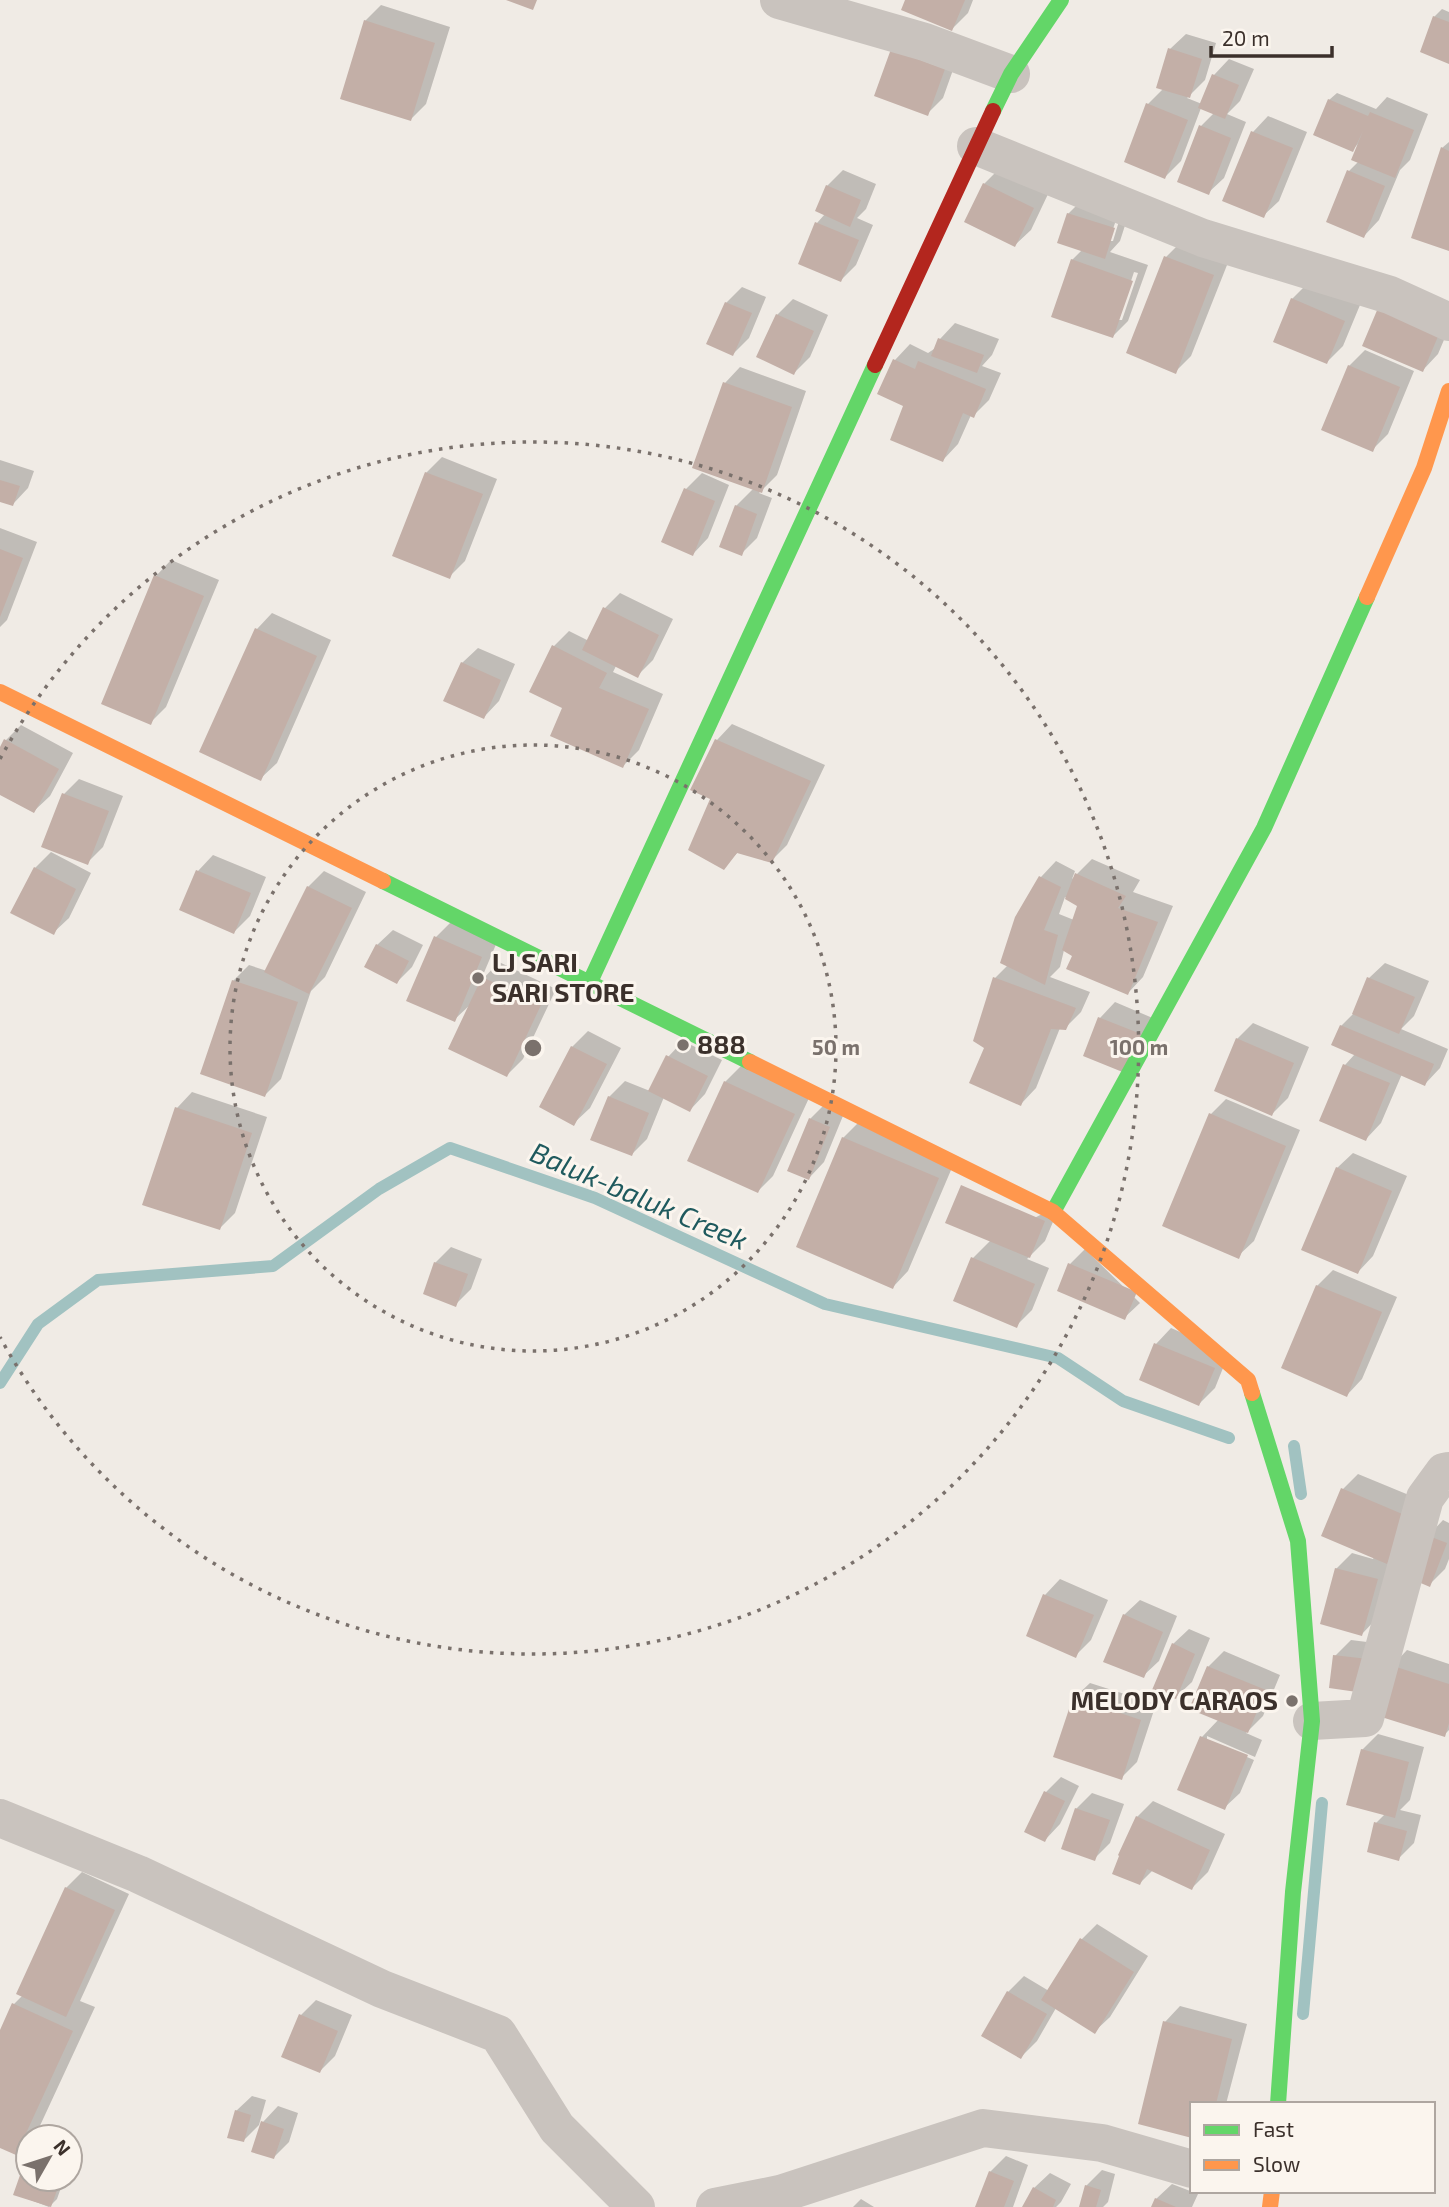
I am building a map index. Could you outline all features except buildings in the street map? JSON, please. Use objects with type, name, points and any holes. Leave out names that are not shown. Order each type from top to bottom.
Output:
[{"type":"street","points":[[779,0],[925,42],[1011,74]]},
{"type":"street","points":[[590,982],[976,146],[1011,74],[1061,0]]},
{"type":"street","points":[[976,146],[1203,238],[1390,295],[1449,322]]},
{"type":"street","points":[[1053,1212],[1264,828],[1424,468],[1449,391]]},
{"type":"street","points":[[0,692],[1053,1212],[1248,1380],[1298,1541],[1311,1721],[1293,1892],[1278,2102]]},
{"type":"street","points":[[1311,1721],[1365,1718],[1425,1498],[1444,1472],[1449,1471]]},
{"type":"street","points":[[0,1818],[138,1874],[382,1989],[498,2034],[557,2128],[636,2207]]},
{"type":"street","points":[[715,2207],[780,2194],[983,2128],[1102,2143],[1190,2168]]},
{"type":"waterway","name":"Baluk-baluk Creek","points":[[0,1383],[38,1324],[98,1280],[273,1266],[379,1189],[450,1148],[595,1198],[825,1304],[1058,1358],[1123,1401],[1229,1438]]},
{"type":"waterway","points":[[1294,1446],[1301,1494]]},
{"type":"waterway","points":[[1303,2014],[1322,1803]]},
{"type":"traffic: fast","points":[[993,111],[1011,74],[1061,0]]},
{"type":"traffic: fast","points":[[590,982],[875,365]]},
{"type":"traffic: fast","points":[[1053,1212],[1264,828],[1367,597]]},
{"type":"traffic: fast","points":[[383,881],[750,1062]]},
{"type":"traffic: fast","points":[[1252,1393],[1298,1541],[1312,1721],[1293,1892],[1278,2102]]},
{"type":"traffic: slow","points":[[1367,597],[1424,468],[1449,391]]},
{"type":"traffic: slow","points":[[0,692],[383,881]]},
{"type":"traffic: slow","points":[[750,1062],[1053,1212],[1248,1380],[1252,1393]]},
{"type":"traffic: slow","points":[[1270,2207],[1272,2193]]},
{"type":"traffic: jam","points":[[875,365],[993,111]]},
{"type":"place","name":"LJ SARI SARI STORE","points":[[478,978]]},
{"type":"place","name":"888","points":[[683,1045]]},
{"type":"place","name":"MELODY CARAOS","points":[[1292,1701]]}]
